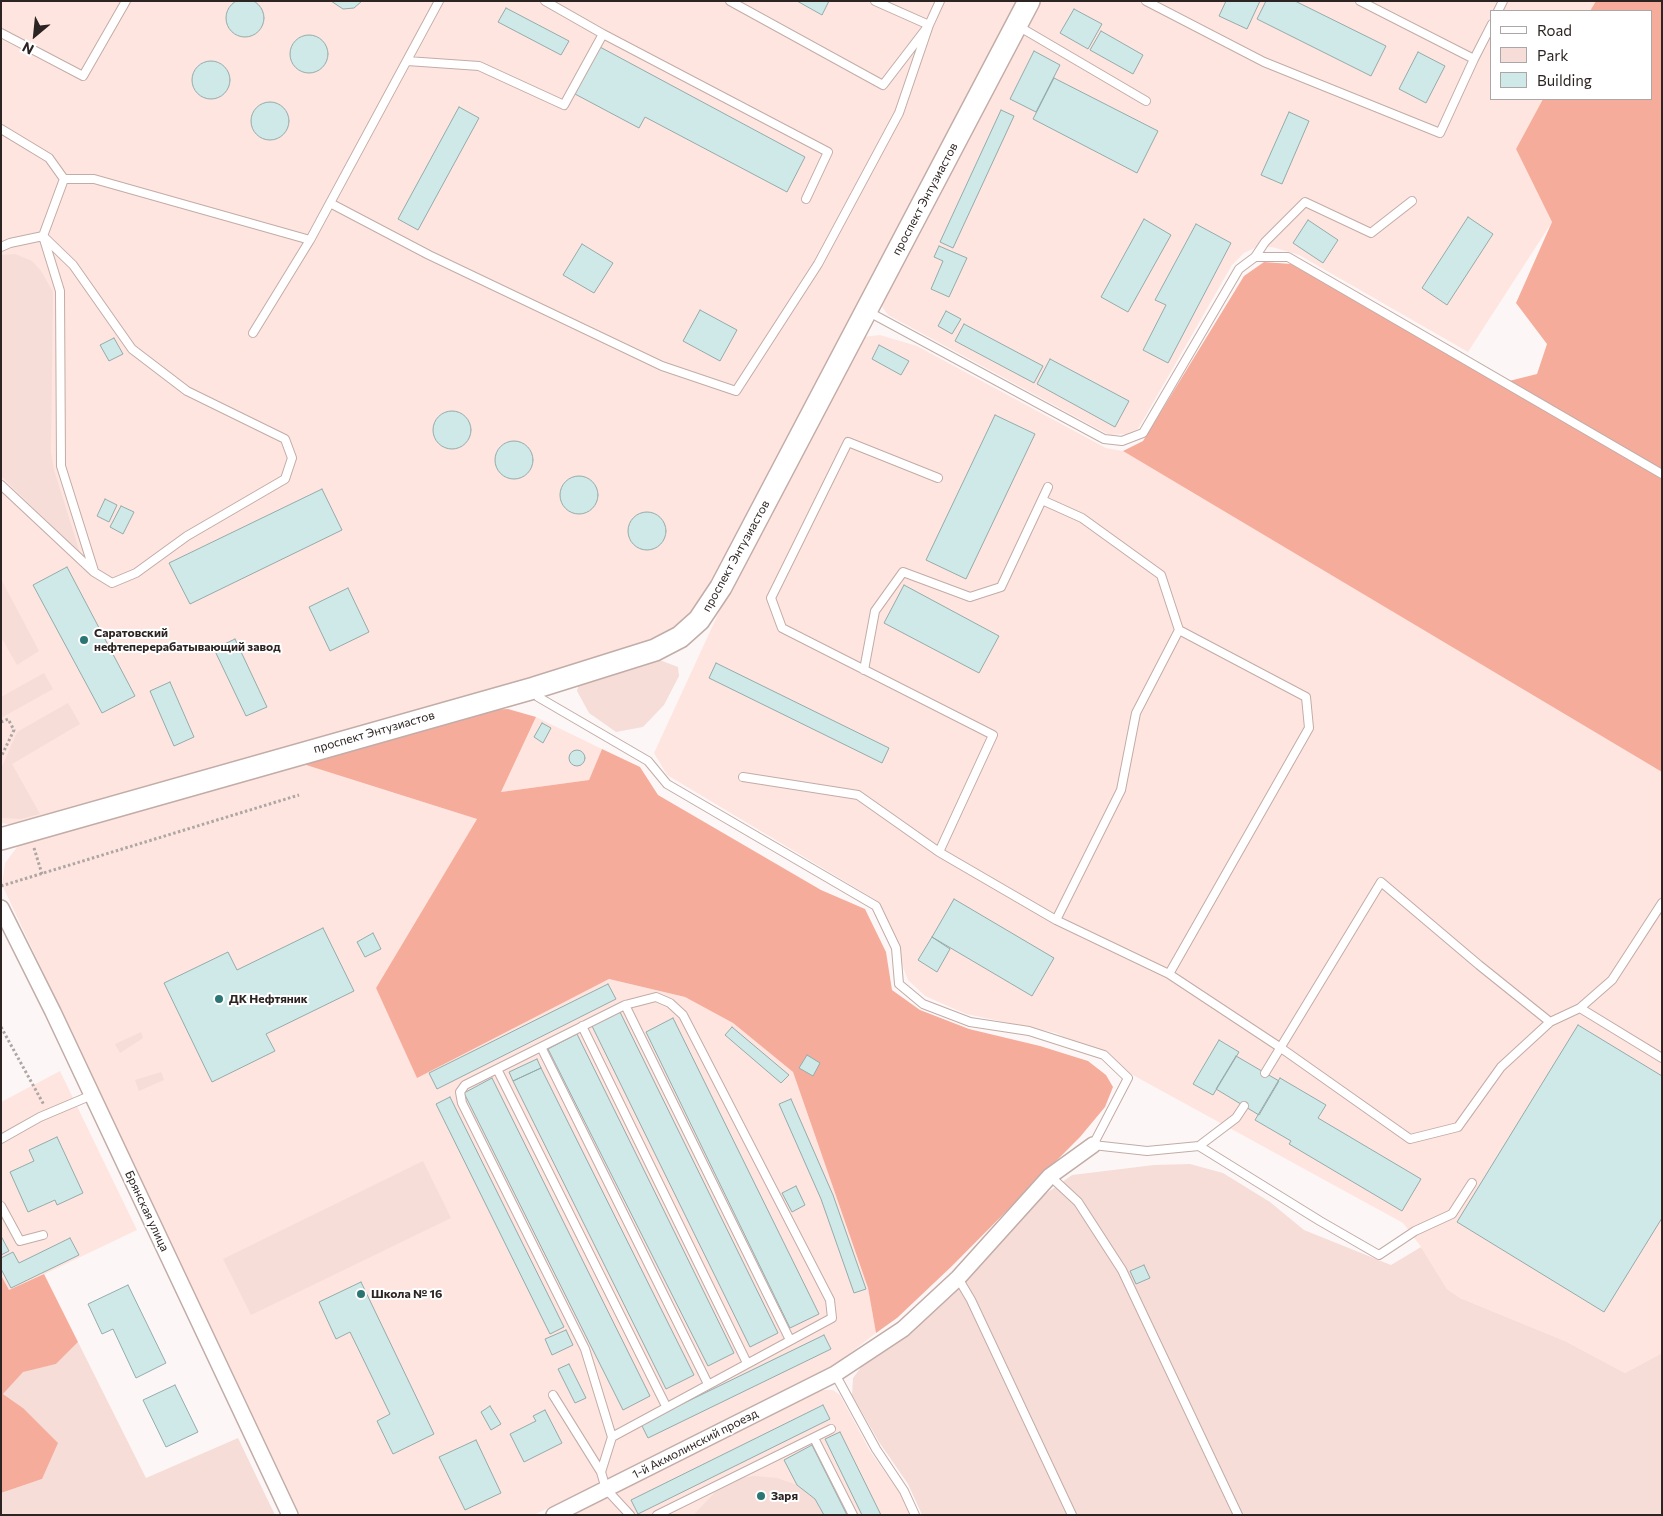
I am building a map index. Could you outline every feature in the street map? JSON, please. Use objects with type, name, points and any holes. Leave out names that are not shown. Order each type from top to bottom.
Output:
[{"type":"street","name":"проспект Энтузиастов","points":[[1,839],[534,688],[655,650],[680,637],[699,620],[721,587],[1029,1]]},
{"type":"street","name":"Брянская улица","points":[[1,908],[92,1095],[290,1515]]},
{"type":"street","name":"1-й Акмолинский проезд","points":[[554,1515],[835,1374],[903,1329],[958,1278],[1050,1176],[1093,1145]]},
{"type":"lane","points":[[1,33],[83,76],[126,1]]},
{"type":"lane","points":[[252,334],[310,240],[439,1]]},
{"type":"lane","points":[[545,1],[603,34],[828,152],[806,199]]},
{"type":"lane","points":[[730,1],[883,85],[929,25]]},
{"type":"lane","points":[[875,1],[929,25]]},
{"type":"lane","points":[[330,203],[429,255],[662,366],[736,391],[818,264],[899,113],[929,25],[940,1]]},
{"type":"lane","points":[[1146,1],[1264,62],[1440,133],[1490,28]]},
{"type":"lane","points":[[1360,1],[1474,59]]},
{"type":"lane","points":[[1016,26],[1146,101]]},
{"type":"lane","points":[[407,61],[479,66],[564,105],[603,34]]},
{"type":"lane","points":[[1,129],[49,158],[64,179]]},
{"type":"lane","points":[[64,179],[94,179],[310,240]]},
{"type":"lane","points":[[64,179],[43,236],[60,291],[61,466],[94,572]]},
{"type":"lane","points":[[866,310],[1104,439],[1122,441],[1143,433],[1239,270],[1255,257],[1265,242],[1305,202],[1371,233],[1412,201]]},
{"type":"lane","points":[[1,247],[43,236]]},
{"type":"lane","points":[[1,485],[94,572],[112,584],[136,573],[187,536],[285,479],[292,458],[285,439],[187,391],[132,349],[73,265],[43,236]]},
{"type":"lane","points":[[1255,257],[1288,257],[1662,474]]},
{"type":"lane","points":[[938,478],[848,442],[771,598],[782,628],[994,735],[939,852]]},
{"type":"lane","points":[[864,670],[875,611],[903,572],[970,597],[1001,587],[1048,487]]},
{"type":"lane","points":[[1042,500],[1082,518],[1161,575],[1179,630],[1306,697],[1309,728],[1169,974]]},
{"type":"lane","points":[[1056,920],[1121,790],[1136,713],[1179,630]]},
{"type":"lane","points":[[534,688],[538,697],[648,761],[667,784],[876,906],[896,948],[899,984],[923,1004],[970,1022],[1029,1031],[1104,1055],[1128,1078],[1093,1145],[1147,1151],[1199,1146],[1236,1118],[1244,1106]]},
{"type":"lane","points":[[743,776],[858,795],[939,852],[1056,920],[1169,974],[1281,1048],[1410,1139],[1458,1127],[1501,1067],[1550,1022],[1580,1008],[1612,980],[1662,903]]},
{"type":"lane","points":[[1265,1073],[1381,882],[1550,1022]]},
{"type":"lane","points":[[601,1472],[612,1437],[585,1349],[462,1103],[460,1092],[465,1085],[624,1005],[656,998],[670,1003],[683,1014],[830,1300],[832,1318],[666,1406],[612,1437]]},
{"type":"lane","points":[[624,1005],[790,1340]]},
{"type":"lane","points":[[1580,1008],[1662,1058]]},
{"type":"lane","points":[[582,1026],[747,1363]]},
{"type":"lane","points":[[541,1047],[708,1384]]},
{"type":"lane","points":[[497,1069],[666,1406]]},
{"type":"lane","points":[[1,1139],[49,1113],[92,1095]]},
{"type":"lane","points":[[1199,1146],[1379,1255],[1416,1231],[1452,1214],[1472,1184]]},
{"type":"lane","points":[[1050,1176],[1078,1202],[1122,1270],[1238,1515]]},
{"type":"lane","points":[[1,1206],[20,1241],[43,1235]]},
{"type":"lane","points":[[958,1278],[971,1300],[1072,1515]]},
{"type":"lane","points":[[835,1374],[876,1449],[904,1492],[915,1515]]},
{"type":"lane","points":[[552,1395],[601,1472],[606,1489],[630,1515]]},
{"type":"lane","points":[[657,1515],[830,1429]]},
{"type":"lane","points":[[814,1438],[853,1515]]},
{"type":"path","points":[[1,722],[8,719],[14,730],[1,757]]},
{"type":"path","points":[[1,886],[299,795]]},
{"type":"path","points":[[1,1027],[26,1076],[49,1113]]},
{"type":"shaded area","name":"Саратовский нефтеперерабатывающий завод","points":[[1,1],[1022,1],[694,616],[653,644],[14,825],[1,823]]},
{"type":"shaded area","points":[[1040,1],[1596,1],[1591,10],[1490,10],[1490,100],[1542,100],[1516,149],[1552,222],[1468,352],[1299,255],[1272,247],[1257,247],[1244,253],[1232,265],[1138,429],[1126,434],[1109,435],[888,315],[882,307],[882,299]]},
{"type":"shaded area","points":[[1596,1],[1662,1],[1662,772],[1123,451],[1143,441],[1244,276],[1264,262],[1291,264],[1501,383],[1537,374],[1547,344],[1516,303],[1552,222],[1516,149],[1542,100],[1653,100],[1653,10],[1591,10]]},
{"type":"shaded area","points":[[880,335],[917,346],[1106,448],[1123,451],[1662,772],[1662,1353],[1625,1373],[1565,1341],[1460,1298],[1447,1289],[1421,1247],[1403,1223],[1056,1033],[966,1014],[925,996],[908,980],[876,900],[667,775],[654,753],[719,612],[862,337]]},
{"type":"shaded area","points":[[508,709],[536,717],[501,792],[589,780],[602,749],[640,767],[658,795],[821,890],[865,909],[886,952],[892,990],[920,1010],[969,1029],[1040,1046],[1088,1061],[1106,1075],[1113,1087],[1105,1107],[1080,1137],[952,1266],[897,1318],[876,1333],[868,1288],[793,1072],[733,1023],[685,997],[609,979],[417,1078],[376,988],[477,819],[303,764],[486,710]]},
{"type":"shaded area","points":[[536,717],[602,749],[589,780],[501,792]]},
{"type":"shaded area","points":[[303,764],[477,819],[376,988],[417,1077],[609,979],[685,997],[733,1023],[793,1072],[868,1288],[876,1333],[836,1364],[534,1515],[300,1515],[2,885],[5,863],[18,846],[37,837]]},
{"type":"shaded area","points":[[60,1071],[137,1230],[9,1291],[1,1275],[1,1102]]},
{"type":"shaded area","points":[[44,1274],[78,1342],[56,1364],[23,1372],[3,1394],[23,1408],[58,1443],[42,1479],[1,1493],[1,1275],[9,1290]]},
{"type":"shaded area","points":[[820,1390],[833,1390],[840,1395],[870,1451],[900,1493],[910,1515],[824,1515],[815,1499],[714,1493],[693,1515],[573,1515]]},
{"type":"green space","points":[[15,254],[32,261],[41,271],[53,292],[51,452],[54,470],[80,553],[1,476],[1,255]]},
{"type":"green space","points":[[1,579],[39,651],[17,665],[1,637]]},
{"type":"green space","points":[[657,659],[678,667],[679,676],[664,705],[643,727],[616,732],[589,713],[577,691],[579,683]]},
{"type":"green space","points":[[44,673],[53,689],[1,718],[1,697]]},
{"type":"green space","points":[[68,703],[80,724],[12,764],[40,814],[21,819],[1,818],[1,769],[17,732]]},
{"type":"green space","points":[[141,1032],[143,1038],[120,1053],[115,1044]]},
{"type":"green space","points":[[161,1072],[164,1080],[139,1091],[135,1080]]},
{"type":"green space","points":[[423,1161],[451,1218],[251,1315],[223,1259]]},
{"type":"green space","points":[[1190,1164],[1223,1173],[1270,1202],[1304,1230],[1391,1265],[1421,1247],[1447,1289],[1460,1298],[1565,1341],[1625,1373],[1662,1353],[1662,1515],[922,1515],[908,1484],[879,1442],[852,1395],[853,1378],[865,1362],[905,1335],[958,1288],[1044,1195],[1072,1175],[1154,1165]]},
{"type":"green space","points":[[78,1342],[146,1478],[238,1438],[275,1515],[1,1515],[1,1493],[42,1479],[23,1408],[3,1394],[23,1371],[56,1364]]},
{"type":"green space","name":"Заря","points":[[754,1476],[777,1478],[797,1485],[815,1499],[824,1515],[693,1515],[714,1493],[727,1484],[741,1478]]},
{"type":"building","points":[[245,-1],[258,5],[264,18],[258,31],[245,37],[232,31],[226,18],[232,5]]},
{"type":"building","points":[[331,1],[362,1],[354,8],[343,9]]},
{"type":"building","points":[[797,1],[829,1],[822,15]]},
{"type":"building","points":[[1226,1],[1260,1],[1247,29],[1219,16]]},
{"type":"building","points":[[1266,1],[1295,1],[1386,46],[1371,76],[1257,19]]},
{"type":"building","points":[[506,8],[569,41],[561,55],[498,22]]},
{"type":"building","points":[[1074,9],[1102,24],[1088,49],[1060,33]]},
{"type":"building","points":[[1101,31],[1143,55],[1133,74],[1090,50]]},
{"type":"building","points":[[309,35],[322,41],[328,54],[322,67],[309,73],[296,67],[290,54],[296,41]]},
{"type":"building","points":[[600,47],[805,157],[787,192],[645,117],[639,128],[575,94]]},
{"type":"building","points":[[1034,51],[1060,65],[1036,112],[1010,99]]},
{"type":"building","points":[[1418,52],[1445,66],[1426,103],[1399,89]]},
{"type":"building","points":[[211,61],[224,67],[230,80],[224,93],[211,99],[198,93],[192,80],[198,67]]},
{"type":"building","points":[[1054,78],[1158,131],[1137,173],[1033,119]]},
{"type":"building","points":[[270,102],[283,108],[289,121],[283,134],[270,140],[257,134],[251,121],[257,108]]},
{"type":"building","points":[[459,107],[479,118],[418,230],[398,219]]},
{"type":"building","points":[[1001,110],[1014,116],[953,248],[940,242]]},
{"type":"building","points":[[1289,112],[1309,121],[1282,184],[1261,175]]},
{"type":"building","points":[[1468,217],[1493,234],[1447,305],[1422,288]]},
{"type":"building","points":[[1144,219],[1171,235],[1128,312],[1101,297]]},
{"type":"building","points":[[1308,220],[1338,240],[1323,263],[1293,243]]},
{"type":"building","points":[[1196,224],[1231,243],[1168,363],[1143,350],[1166,305],[1155,300]]},
{"type":"building","points":[[582,244],[613,263],[594,293],[563,275]]},
{"type":"building","points":[[939,246],[967,258],[949,297],[931,289],[943,261],[934,257]]},
{"type":"building","points":[[700,310],[737,330],[720,361],[683,341]]},
{"type":"building","points":[[946,311],[961,319],[952,334],[938,326]]},
{"type":"building","points":[[964,324],[1043,366],[1034,383],[955,341]]},
{"type":"building","points":[[114,338],[123,354],[109,361],[100,345]]},
{"type":"building","points":[[879,345],[909,361],[901,375],[872,359]]},
{"type":"building","points":[[1050,359],[1129,401],[1115,427],[1037,384]]},
{"type":"building","points":[[452,411],[465,417],[471,430],[465,443],[452,449],[439,443],[433,430],[439,417]]},
{"type":"building","points":[[995,415],[1035,434],[966,579],[926,560]]},
{"type":"building","points":[[514,441],[527,447],[533,460],[527,473],[514,479],[501,473],[495,460],[501,447]]},
{"type":"building","points":[[579,476],[592,482],[598,495],[592,508],[579,514],[566,508],[560,495],[566,482]]},
{"type":"building","points":[[322,489],[342,530],[190,604],[169,563]]},
{"type":"building","points":[[105,499],[117,505],[109,522],[97,516]]},
{"type":"building","points":[[121,506],[134,512],[123,534],[110,527]]},
{"type":"building","points":[[647,512],[660,518],[666,531],[660,544],[647,550],[634,544],[628,531],[634,518]]},
{"type":"building","name":"Саратовский нефтеперерабатывающий завод","points":[[67,567],[135,696],[102,713],[33,585]]},
{"type":"building","points":[[904,585],[999,636],[979,673],[884,623]]},
{"type":"building","points":[[348,588],[369,632],[330,651],[309,607]]},
{"type":"building","points":[[235,639],[267,707],[246,716],[214,649]]},
{"type":"building","points":[[716,663],[889,748],[882,763],[709,678]]},
{"type":"building","points":[[170,682],[194,737],[174,746],[150,691]]},
{"type":"building","points":[[542,723],[551,728],[543,743],[534,737]]},
{"type":"building","points":[[577,750],[585,758],[577,766],[569,758]]},
{"type":"building","points":[[954,899],[1054,958],[1032,996],[932,937]]},
{"type":"building","points":[[323,928],[354,991],[266,1034],[275,1051],[212,1082],[164,983],[228,952],[237,970]]},
{"type":"building","points":[[373,933],[381,949],[365,957],[357,942]]},
{"type":"building","points":[[932,937],[950,949],[937,972],[918,960]]},
{"type":"building","points":[[608,984],[616,999],[437,1089],[429,1073]]},
{"type":"building","points":[[620,1012],[778,1333],[750,1347],[592,1026]]},
{"type":"building","points":[[673,1018],[819,1314],[790,1328],[646,1032]]},
{"type":"building","points":[[1578,1025],[1662,1076],[1662,1218],[1604,1312],[1457,1222]]},
{"type":"building","points":[[732,1027],[789,1075],[781,1083],[725,1035]]},
{"type":"building","points":[[577,1034],[734,1353],[708,1366],[548,1049]]},
{"type":"building","points":[[1219,1040],[1239,1052],[1213,1095],[1193,1084]]},
{"type":"building","points":[[807,1055],[820,1063],[813,1076],[799,1068]]},
{"type":"building","points":[[1236,1056],[1279,1081],[1259,1115],[1216,1089]]},
{"type":"building","points":[[537,1059],[541,1068],[513,1081],[509,1072]]},
{"type":"building","points":[[541,1068],[694,1375],[666,1389],[513,1081]]},
{"type":"building","points":[[492,1078],[650,1396],[623,1410],[464,1093]]},
{"type":"building","points":[[1280,1078],[1326,1105],[1318,1118],[1421,1179],[1402,1211],[1289,1144],[1291,1141],[1255,1120]]},
{"type":"building","points":[[450,1097],[564,1327],[550,1334],[436,1104]]},
{"type":"building","points":[[791,1099],[833,1195],[866,1289],[854,1293],[821,1199],[779,1104]]},
{"type":"building","points":[[57,1137],[83,1193],[57,1205],[55,1200],[28,1212],[10,1172],[34,1161],[29,1150]]},
{"type":"building","points":[[796,1186],[805,1205],[792,1212],[782,1193]]},
{"type":"building","points":[[1,1236],[9,1251],[1,1255]]},
{"type":"building","points":[[70,1238],[79,1255],[11,1288],[1,1269],[1,1258],[13,1252],[19,1263]]},
{"type":"building","points":[[1144,1265],[1150,1278],[1136,1284],[1130,1271]]},
{"type":"building","points":[[361,1282],[434,1434],[393,1454],[377,1421],[390,1414],[350,1332],[336,1339],[319,1302]]},
{"type":"building","points":[[128,1285],[166,1363],[136,1378],[113,1329],[102,1334],[88,1304]]},
{"type":"building","points":[[566,1330],[573,1345],[552,1355],[545,1339]]},
{"type":"building","points":[[824,1335],[831,1349],[648,1438],[641,1424]]},
{"type":"building","points":[[569,1364],[586,1398],[575,1403],[558,1369]]},
{"type":"building","points":[[175,1385],[198,1432],[166,1447],[143,1400]]},
{"type":"building","points":[[823,1405],[830,1419],[638,1514],[631,1500]]},
{"type":"building","points":[[490,1406],[501,1424],[491,1430],[481,1412]]},
{"type":"building","points":[[545,1410],[562,1443],[524,1462],[510,1434],[536,1421],[533,1416]]},
{"type":"building","points":[[840,1432],[881,1515],[862,1515],[825,1439]]},
{"type":"building","points":[[476,1440],[501,1493],[465,1510],[439,1457]]},
{"type":"building","points":[[812,1445],[847,1515],[824,1515],[815,1499],[797,1485],[784,1460]]},
{"type":"place","name":"Саратовский нефтеперерабатывающий завод","points":[[84,640]]},
{"type":"place","name":"ДК Нефтяник","points":[[219,999]]},
{"type":"place","name":"Школа № 16","points":[[361,1294]]},
{"type":"place","name":"Заря","points":[[761,1496]]}]
